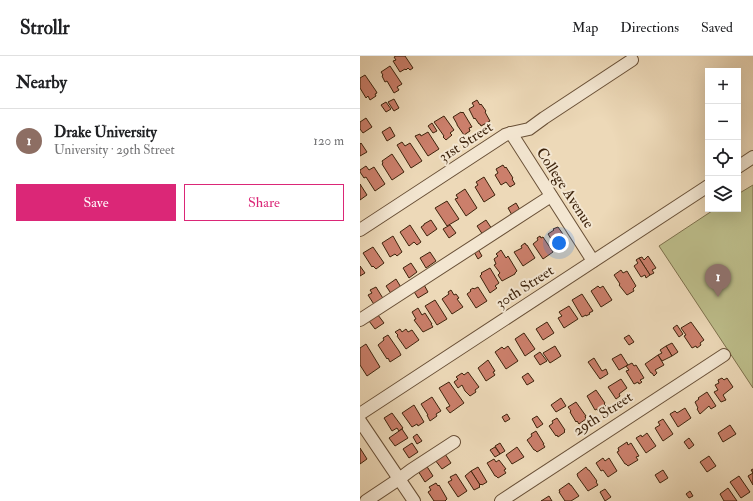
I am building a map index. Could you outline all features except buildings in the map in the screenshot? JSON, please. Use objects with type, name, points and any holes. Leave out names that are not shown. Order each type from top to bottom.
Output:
[{"type":"street","name":"31st Street","points":[[360,230],[505,135],[529,129],[632,60]]},
{"type":"street","name":"College Avenue","points":[[511,133],[593,261]]},
{"type":"street","points":[[741,165],[753,157]]},
{"type":"street","name":"30th Street","points":[[360,414],[705,188]]},
{"type":"street","points":[[360,320],[551,196]]},
{"type":"street","name":"29th Street","points":[[501,501],[724,355]]},
{"type":"street","points":[[360,421],[414,501]]},
{"type":"street","points":[[366,501],[454,442]]},
{"type":"green space","points":[[753,185],[753,388],[659,246],[710,212],[741,212],[741,192]]},
{"type":"place","name":"Drake University","points":[[718,297]]}]
